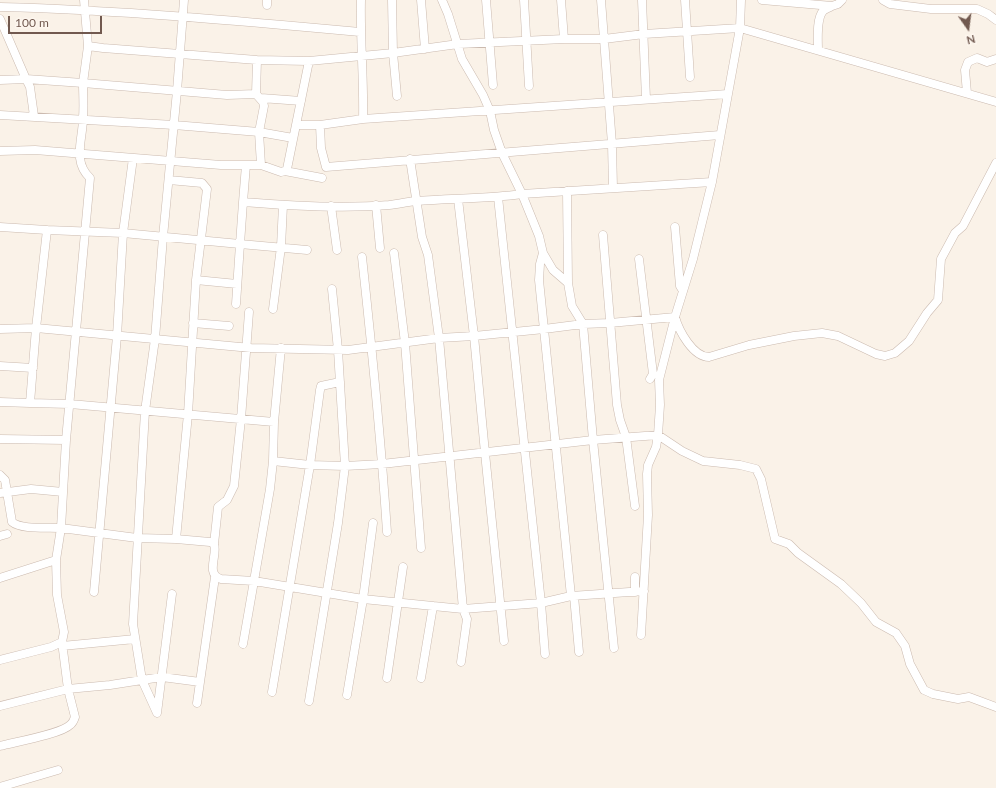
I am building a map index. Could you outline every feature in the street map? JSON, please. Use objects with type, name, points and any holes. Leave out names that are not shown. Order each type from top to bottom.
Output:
[{"type":"street","points":[[0,746],[57,731],[70,726],[74,722],[62,644],[64,632],[57,595],[56,560],[61,528],[66,440],[90,178],[84,172],[79,153],[83,119],[83,83],[88,46],[84,0]]},
{"type":"street","points":[[172,594],[157,713],[142,680],[133,624],[145,411],[155,339],[162,237],[178,91],[184,0]]},
{"type":"street","points":[[360,0],[364,119]]},
{"type":"street","points":[[392,0],[393,53],[397,96]]},
{"type":"street","points":[[422,0],[426,49]]},
{"type":"street","points":[[442,0],[462,58],[483,95],[490,111],[494,130],[502,153],[522,194],[539,236],[543,252],[553,270],[568,283]]},
{"type":"street","points":[[486,0],[493,85]]},
{"type":"street","points":[[524,0],[528,86]]},
{"type":"street","points":[[561,0],[564,39]]},
{"type":"street","points":[[601,0],[612,144],[613,188]]},
{"type":"street","points":[[642,0],[646,99]]},
{"type":"street","points":[[685,0],[690,77]]},
{"type":"street","points":[[641,635],[648,516],[648,465],[656,447],[658,435],[660,380],[675,317],[693,259],[712,182],[740,28],[741,0]]},
{"type":"street","points":[[762,0],[832,6]]},
{"type":"street","points":[[818,50],[817,37],[819,22],[823,12],[838,4],[842,0]]},
{"type":"street","points":[[883,0],[890,4],[931,9],[977,9],[996,20]]},
{"type":"street","points":[[0,7],[48,4],[85,10],[183,16],[360,32]]},
{"type":"street","points":[[0,19],[30,87],[34,116]]},
{"type":"street","points":[[88,46],[180,55],[257,60],[309,61],[393,53],[458,44],[526,40],[604,39],[687,30],[740,28],[996,102]]},
{"type":"street","points":[[967,93],[965,70],[968,62],[977,58],[987,62],[996,59]]},
{"type":"street","points":[[257,60],[258,96],[263,102],[264,111],[259,132],[261,166]]},
{"type":"street","points":[[285,171],[287,169],[309,61]]},
{"type":"street","points":[[0,80],[26,79],[227,95],[258,96],[301,101]]},
{"type":"street","points":[[296,125],[320,125],[364,119],[490,111],[608,101],[728,94]]},
{"type":"street","points":[[0,115],[174,125],[259,132],[293,138]]},
{"type":"street","points":[[320,125],[321,148],[326,167],[410,159],[720,136]]},
{"type":"street","points":[[0,151],[35,150],[221,166],[261,166],[281,172],[285,171],[322,178]]},
{"type":"street","points":[[94,592],[98,533],[117,336],[123,233],[132,158]]},
{"type":"street","points":[[410,159],[422,236],[428,255],[439,338],[463,609],[466,618],[461,662]]},
{"type":"street","points":[[675,317],[679,330],[685,339],[703,357],[709,357],[749,345],[794,336],[822,333],[838,336],[876,354],[885,356],[895,353],[909,341],[927,313],[938,300],[942,259],[955,233],[963,226],[996,163]]},
{"type":"street","points":[[236,304],[246,166]]},
{"type":"street","points":[[169,180],[202,183],[207,189],[196,280],[188,414],[176,539]]},
{"type":"street","points":[[243,202],[283,205],[376,205],[416,201],[498,197],[522,194],[712,182]]},
{"type":"street","points":[[567,191],[568,283],[572,306],[583,324],[614,648]]},
{"type":"street","points":[[498,197],[541,603],[545,654]]},
{"type":"street","points":[[458,199],[474,336],[504,641]]},
{"type":"street","points":[[273,309],[281,247],[283,205]]},
{"type":"street","points":[[376,205],[380,248]]},
{"type":"street","points":[[332,206],[338,250]]},
{"type":"street","points":[[0,227],[123,233],[307,250]]},
{"type":"street","points":[[675,227],[680,286],[683,291]]},
{"type":"street","points":[[30,403],[36,328],[47,230]]},
{"type":"street","points":[[603,235],[617,405],[626,437],[635,506]]},
{"type":"street","points":[[543,252],[540,264],[539,280],[579,652]]},
{"type":"street","points":[[394,253],[405,343],[421,548]]},
{"type":"street","points":[[362,257],[372,347],[386,532]]},
{"type":"street","points":[[639,259],[653,374],[650,380]]},
{"type":"street","points":[[196,280],[237,284]]},
{"type":"street","points":[[309,701],[327,593],[345,466],[338,350],[332,289]]},
{"type":"street","points":[[197,703],[215,577],[213,570],[214,544],[218,507],[227,500],[234,486],[241,419],[249,312]]},
{"type":"street","points":[[0,329],[36,328],[247,347],[338,350],[439,338],[675,317]]},
{"type":"street","points":[[193,323],[229,326]]},
{"type":"street","points":[[244,644],[270,489],[273,461],[274,422],[281,348]]},
{"type":"street","points":[[0,366],[33,368]]},
{"type":"street","points":[[272,692],[310,465],[321,386],[340,382]]},
{"type":"street","points":[[0,402],[70,404],[274,422]]},
{"type":"street","points":[[273,461],[310,465],[345,466],[382,464],[593,440],[658,435],[682,451],[703,461],[740,465],[756,469],[761,479],[775,539],[789,544],[798,553],[840,584],[861,603],[876,622],[896,633],[905,646],[910,664],[924,690],[933,694],[958,700],[969,697],[996,707]]},
{"type":"street","points":[[0,439],[66,440]]},
{"type":"street","points":[[0,474],[5,480],[3,492],[10,518],[16,525],[61,528],[137,538],[205,541],[214,544]]},
{"type":"street","points":[[3,492],[31,489],[63,492]]},
{"type":"street","points":[[347,695],[374,523]]},
{"type":"street","points":[[0,578],[56,560]]},
{"type":"street","points":[[387,678],[403,568]]},
{"type":"street","points":[[215,577],[221,579],[254,581],[363,599],[463,609],[541,603],[572,596],[644,591]]},
{"type":"street","points":[[635,577],[635,592]]},
{"type":"street","points":[[421,678],[433,606]]},
{"type":"street","points":[[0,660],[62,644],[135,639]]},
{"type":"street","points":[[0,706],[68,689],[142,680],[162,678],[200,682]]},
{"type":"street","points":[[0,788],[58,770]]}]
